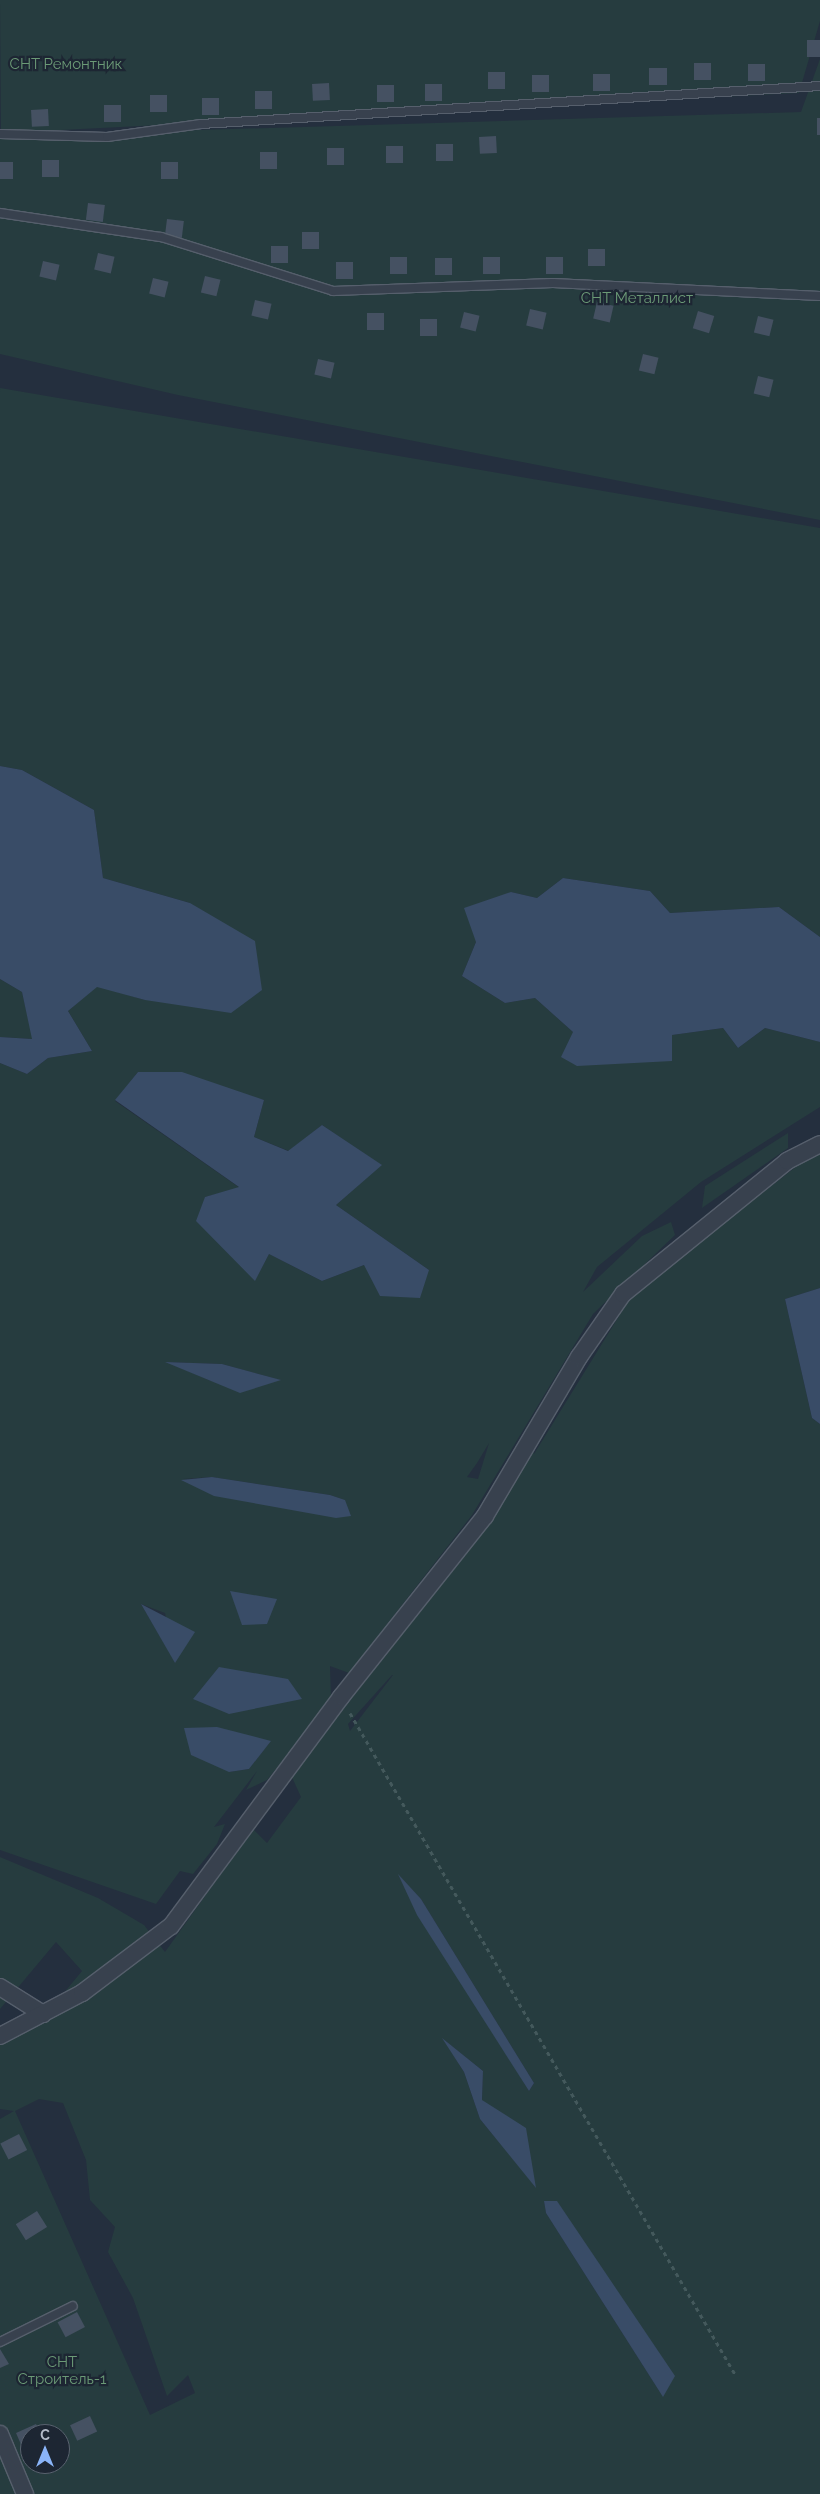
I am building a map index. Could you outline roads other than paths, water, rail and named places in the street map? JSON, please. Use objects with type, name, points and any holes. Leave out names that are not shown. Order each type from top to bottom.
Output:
[{"type":"street","points":[[0,2036],[42,2014],[127,1964],[171,1926],[341,1697],[485,1516],[580,1357],[623,1294],[787,1161],[820,1144]]},
{"type":"street","points":[[0,1987],[42,2014]]},
{"type":"street","points":[[0,2434],[25,2494]]},
{"type":"lane","points":[[0,134],[107,137],[201,124],[820,86]]},
{"type":"lane","points":[[0,212],[161,237],[333,291],[554,283],[820,296]]},
{"type":"lane","points":[[0,2342],[73,2306]]},
{"type":"water","points":[[0,766],[22,770],[94,810],[103,878],[190,903],[255,941],[262,990],[231,1013],[145,1000],[97,987],[68,1011],[92,1051],[48,1058],[27,1074],[0,1063],[0,1037],[32,1039],[22,992],[0,979]]},
{"type":"water","points":[[563,878],[650,891],[670,913],[779,907],[820,937],[820,1042],[765,1028],[738,1048],[723,1028],[672,1035],[672,1061],[577,1066],[561,1057],[573,1032],[535,998],[505,1003],[462,976],[476,942],[464,908],[511,892],[537,898]]},
{"type":"water","points":[[138,1072],[182,1072],[264,1100],[254,1137],[288,1151],[322,1125],[382,1165],[336,1205],[429,1270],[420,1298],[380,1296],[364,1265],[322,1281],[269,1254],[255,1281],[196,1221],[205,1197],[239,1187],[115,1100]]},
{"type":"water","points":[[820,1288],[820,1424],[812,1418],[785,1299]]},
{"type":"water","points":[[165,1362],[222,1364],[281,1380],[240,1393]]},
{"type":"water","points":[[212,1477],[330,1495],[345,1500],[351,1516],[336,1518],[214,1496],[181,1480]]},
{"type":"water","points":[[230,1591],[277,1599],[267,1624],[242,1625]]},
{"type":"water","points":[[141,1604],[195,1632],[175,1663]]},
{"type":"water","points":[[219,1667],[288,1679],[302,1699],[229,1714],[193,1699]]},
{"type":"water","points":[[216,1727],[271,1741],[249,1769],[229,1772],[191,1755],[184,1728]]},
{"type":"water","points":[[398,1874],[421,1899],[534,2083],[529,2091],[417,1915]]},
{"type":"water","points":[[442,2038],[483,2071],[482,2100],[526,2128],[536,2188],[480,2119],[464,2072]]},
{"type":"water","points":[[544,2201],[557,2201],[675,2376],[663,2397],[546,2213]]},
{"type":"park label","name":"СНТ Ремонтник","points":[[66,65]]},
{"type":"park label","name":"СНТ Металлист","points":[[637,299]]},
{"type":"park label","name":"СНТ Строитель-1","points":[[62,2370]]}]
